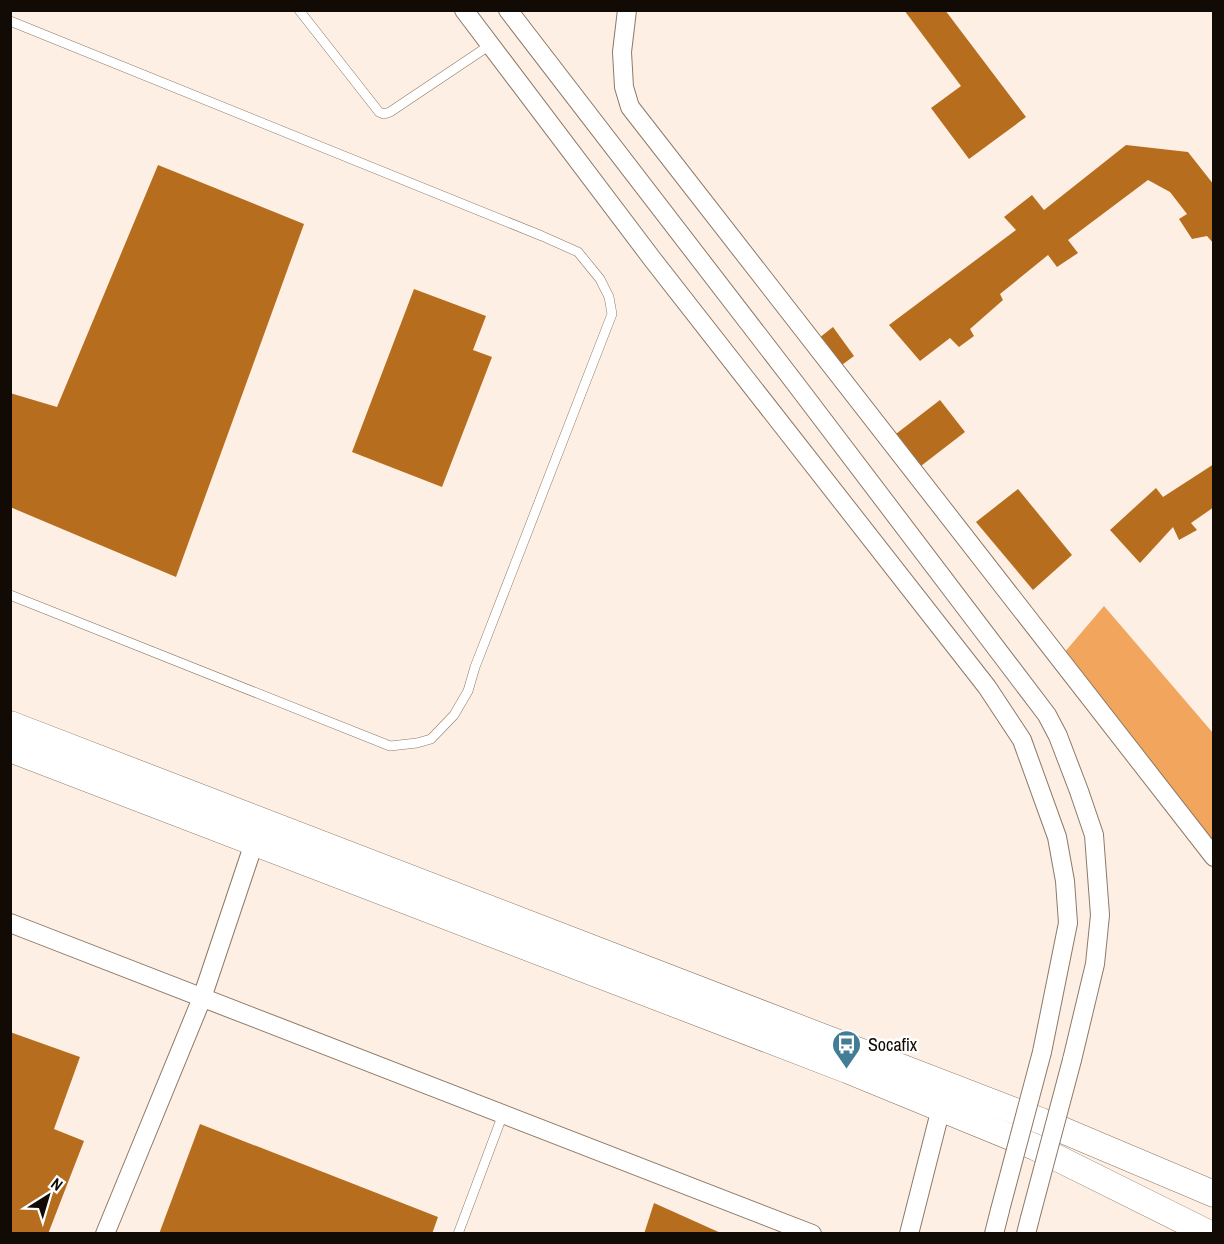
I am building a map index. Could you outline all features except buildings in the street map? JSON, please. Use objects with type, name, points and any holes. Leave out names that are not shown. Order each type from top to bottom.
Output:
[{"type":"street","points":[[464,10],[660,269],[987,687],[1022,740],[1057,837],[1065,881],[1068,923],[1042,1052],[994,1233]]},
{"type":"street","points":[[508,10],[1047,715],[1058,736],[1094,835],[1100,915],[1095,964],[1028,1226]]},
{"type":"street","points":[[627,10],[622,52],[624,87],[630,107],[1214,857]]},
{"type":"street","points":[[10,724],[1030,1117],[1214,1194]]},
{"type":"street","points":[[10,749],[847,1070],[1035,1147],[1210,1233]]},
{"type":"street","points":[[105,1233],[202,998],[254,843]]},
{"type":"street","points":[[10,923],[812,1233]]},
{"type":"street","points":[[909,1233],[941,1108]]},
{"type":"lane","points":[[299,10],[378,112],[384,114],[490,45]]},
{"type":"lane","points":[[10,21],[578,252],[600,279],[609,297],[612,314],[475,667],[468,691],[454,715],[431,739],[390,746],[10,594]]},
{"type":"lane","points":[[458,1233],[503,1114]]},
{"type":"shaded area","points":[[1104,606],[1213,733],[1213,845],[1064,653]]},
{"type":"place","name":"Socafix","points":[[847,1070]]}]
